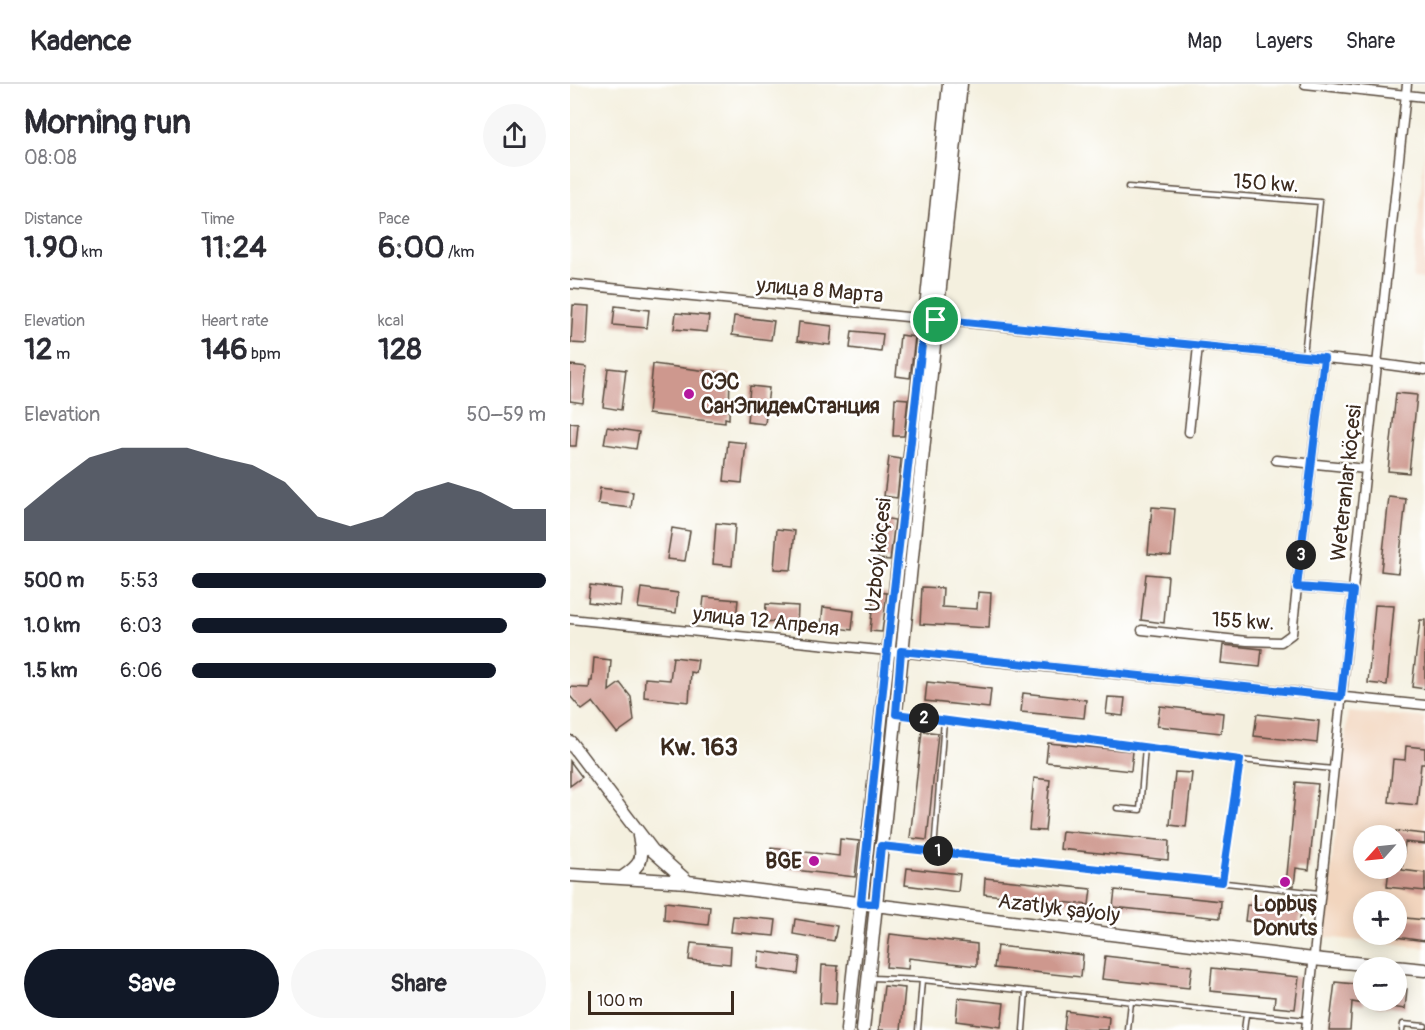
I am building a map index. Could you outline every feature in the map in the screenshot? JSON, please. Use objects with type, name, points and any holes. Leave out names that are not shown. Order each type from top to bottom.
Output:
[{"type":"street","name":"Uzboý köçesi","points":[[863,1030],[896,714],[949,84]]},
{"type":"street","name":"Uzboý köçesi","points":[[847,1030],[887,651],[961,84]]},
{"type":"street","points":[[1305,84],[1425,97]]},
{"type":"street","name":"Weteranlar köçesi","points":[[1306,1030],[1407,84]]},
{"type":"street","name":"улица 8 Марта","points":[[570,285],[1304,356],[1425,370]]},
{"type":"street","points":[[1189,432],[1198,346]]},
{"type":"street","name":"155 kw.","points":[[1142,630],[1247,641],[1281,642],[1292,634],[1324,358]]},
{"type":"street","points":[[1276,460],[1366,469]]},
{"type":"street","points":[[1297,587],[1353,591]]},
{"type":"street","name":"улица 12 Апреля","points":[[570,619],[1425,705]]},
{"type":"street","points":[[570,742],[652,850],[688,882]]},
{"type":"street","points":[[623,877],[635,869],[641,859],[638,832]]},
{"type":"street","name":"Azatlyk şaýoly","points":[[570,875],[688,882],[1313,959],[1425,970]]},
{"type":"lane","name":"150 kw.","points":[[1128,188],[1320,202],[1304,356]]},
{"type":"lane","points":[[896,714],[1240,760],[1334,769]]},
{"type":"lane","points":[[934,851],[944,720]]},
{"type":"lane","points":[[1117,808],[1140,810],[1145,747]]},
{"type":"lane","points":[[1222,882],[1240,760]]},
{"type":"lane","points":[[881,846],[1320,893]]},
{"type":"lane","points":[[868,978],[922,980],[1307,1020]]},
{"type":"lane","points":[[918,1030],[922,980]]},
{"type":"lane","points":[[1023,1030],[1026,991]]},
{"type":"lane","points":[[1128,1030],[1131,1002]]},
{"type":"lane","points":[[1244,1030],[1246,1015]]},
{"type":"lane","points":[[1402,1030],[1403,1024],[1425,1026]]},
{"type":"shaded area","points":[[1425,146],[1425,279],[1413,278]]},
{"type":"shaded area","points":[[1348,711],[1425,718],[1425,948],[1397,945],[1407,945],[1407,891],[1353,891],[1353,940],[1324,937]]},
{"type":"building","points":[[573,305],[589,306],[587,344],[571,343]]},
{"type":"building","points":[[615,306],[649,310],[647,328],[613,325]]},
{"type":"building","points":[[676,313],[709,316],[707,332],[674,329]]},
{"type":"building","points":[[734,316],[774,321],[771,340],[732,335]]},
{"type":"building","points":[[799,322],[832,326],[830,345],[797,341]]},
{"type":"building","points":[[852,331],[883,334],[881,352],[850,348]]},
{"type":"building","points":[[900,335],[915,337],[910,378],[896,376]]},
{"type":"building","name":"СЭС СанЭпидемСтанция","points":[[653,364],[730,374],[729,419],[725,418],[725,423],[648,414]]},
{"type":"building","points":[[570,365],[587,367],[583,403],[570,401]]},
{"type":"building","points":[[608,368],[626,370],[621,410],[603,407]]},
{"type":"building","points":[[750,386],[769,388],[765,424],[747,422]]},
{"type":"building","points":[[1396,393],[1417,395],[1409,473],[1388,471]]},
{"type":"building","points":[[895,398],[908,399],[904,436],[893,436]]},
{"type":"building","points":[[570,423],[578,424],[576,446],[570,446]]},
{"type":"building","points":[[607,427],[639,432],[636,449],[604,444]]},
{"type":"building","points":[[728,441],[746,443],[742,483],[724,481]]},
{"type":"building","points":[[889,457],[901,459],[897,498],[884,496]]},
{"type":"building","points":[[600,488],[633,492],[631,508],[598,504]]},
{"type":"building","points":[[1389,497],[1406,499],[1398,573],[1381,571]]},
{"type":"building","points":[[1152,507],[1175,509],[1171,556],[1148,554]]},
{"type":"building","points":[[883,518],[895,520],[890,560],[878,559]]},
{"type":"building","points":[[716,523],[735,525],[732,566],[713,564]]},
{"type":"building","points":[[672,528],[690,531],[685,561],[667,559]]},
{"type":"building","points":[[777,529],[795,531],[791,570],[774,569]]},
{"type":"building","points":[[1146,574],[1168,576],[1164,623],[1141,620]]},
{"type":"building","points":[[590,585],[622,589],[620,606],[588,602]]},
{"type":"building","points":[[922,587],[943,588],[942,607],[977,609],[978,592],[991,593],[989,628],[920,624]]},
{"type":"building","points":[[641,588],[678,593],[676,613],[638,608]]},
{"type":"building","points":[[874,592],[887,593],[882,632],[870,631]]},
{"type":"building","points":[[704,597],[738,600],[736,619],[702,615]]},
{"type":"building","points":[[766,604],[798,606],[797,624],[765,621]]},
{"type":"building","points":[[1375,605],[1394,606],[1387,685],[1368,683]]},
{"type":"building","points":[[823,607],[854,611],[852,630],[821,626]]},
{"type":"building","points":[[1420,620],[1425,620],[1425,689],[1412,687]]},
{"type":"building","points":[[1223,645],[1262,649],[1260,667],[1221,663]]},
{"type":"building","points":[[673,657],[698,660],[696,673],[691,672],[689,702],[644,697],[645,678],[670,680]]},
{"type":"building","points":[[594,658],[611,660],[609,691],[620,683],[631,697],[634,721],[617,733],[593,702],[582,710],[570,696],[570,687],[589,688],[590,681],[592,681]]},
{"type":"building","points":[[927,682],[991,689],[989,708],[925,701]]},
{"type":"building","points":[[1023,693],[1086,700],[1084,718],[1021,712]]},
{"type":"building","points":[[1108,697],[1125,698],[1123,716],[1106,714]]},
{"type":"building","points":[[1160,706],[1223,713],[1221,733],[1157,726]]},
{"type":"building","points":[[1257,714],[1319,721],[1317,743],[1254,736]]},
{"type":"building","points":[[922,731],[938,733],[927,840],[910,838]]},
{"type":"building","points":[[1048,743],[1133,751],[1131,771],[1046,762]]},
{"type":"building","points":[[1406,746],[1425,748],[1425,764],[1421,764],[1417,805],[1389,802],[1393,759],[1405,760]]},
{"type":"building","points":[[570,761],[582,777],[570,786]]},
{"type":"building","points":[[1175,772],[1192,773],[1186,827],[1170,825]]},
{"type":"building","points":[[1034,778],[1050,780],[1045,831],[1029,830]]},
{"type":"building","points":[[1296,782],[1318,784],[1309,870],[1296,868],[1294,886],[1286,885]]},
{"type":"building","points":[[1062,831],[1169,841],[1168,860],[1060,849]]},
{"type":"building","points":[[1407,832],[1425,834],[1425,844],[1407,842]]},
{"type":"building","name":"BGE","points":[[840,839],[859,841],[855,877],[769,867],[771,848],[839,856]]},
{"type":"building","points":[[907,868],[960,874],[958,892],[905,885]]},
{"type":"building","points":[[1407,871],[1425,873],[1425,891],[1387,887],[1388,879],[1407,879]]},
{"type":"building","points":[[985,878],[1091,889],[1089,905],[984,894]]},
{"type":"building","points":[[1115,890],[1221,901],[1220,918],[1113,907]]},
{"type":"building","points":[[665,902],[710,907],[708,925],[664,920]]},
{"type":"building","points":[[1247,905],[1301,911],[1299,927],[1245,921]]},
{"type":"building","points":[[733,916],[776,920],[774,936],[731,932]]},
{"type":"building","points":[[1407,918],[1425,920],[1425,941],[1407,939]]},
{"type":"building","points":[[795,919],[837,926],[834,941],[793,934]]},
{"type":"building","points":[[890,934],[977,944],[977,966],[909,958],[908,969],[886,967]]},
{"type":"building","points":[[691,943],[731,947],[730,964],[689,960]]},
{"type":"building","points":[[997,946],[1083,955],[1081,977],[994,968]]},
{"type":"building","points":[[759,951],[800,957],[798,974],[757,968]]},
{"type":"building","points":[[1105,956],[1192,966],[1189,988],[1102,979]]},
{"type":"building","points":[[822,965],[838,966],[836,1004],[820,1003]]},
{"type":"building","points":[[1212,968],[1299,977],[1295,1009],[1274,1007],[1275,997],[1210,991]]},
{"type":"building","points":[[1335,982],[1353,984],[1350,1030],[1329,1030]]},
{"type":"building","points":[[884,986],[905,988],[901,1030],[879,1030]]},
{"type":"building","points":[[958,998],[1004,1003],[1001,1027],[956,1021]]},
{"type":"building","points":[[1066,1011],[1109,1017],[1108,1030],[1064,1030]]},
{"type":"place","name":"СЭС СанЭпидемСтанция","points":[[689,394]]},
{"type":"place","name":"BGE","points":[[814,861]]},
{"type":"place","name":"Lopbuş Donuts","points":[[1285,882]]},
{"type":"district","name":"Kw. 163","points":[[699,747]]},
{"type":"route","points":[[925,318],[936,320],[1324,358],[1297,587],[1353,591],[1341,697],[901,651],[896,714],[1240,760],[1222,882],[881,846],[875,904],[861,903],[925,318]]}]
